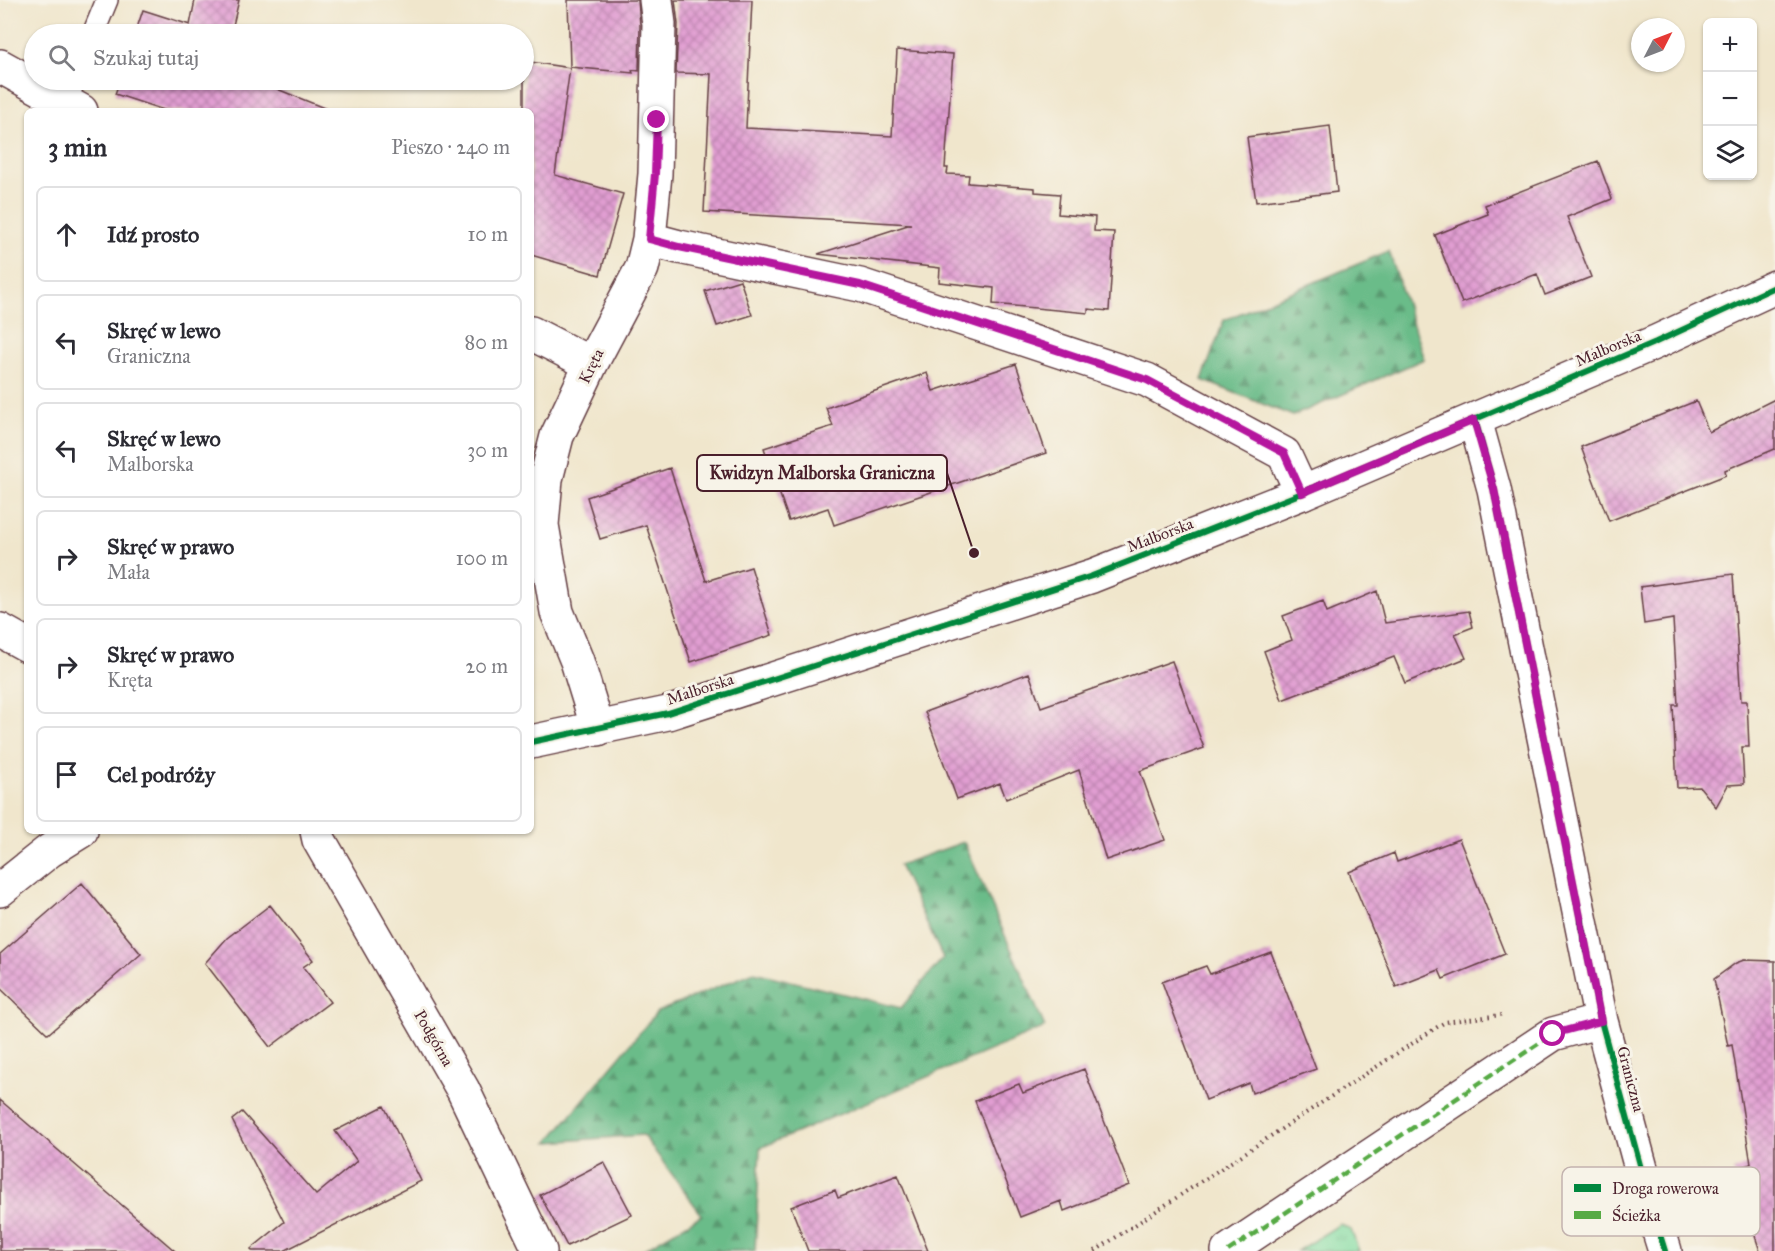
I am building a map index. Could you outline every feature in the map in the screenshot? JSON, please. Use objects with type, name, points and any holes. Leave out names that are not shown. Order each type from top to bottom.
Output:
[{"type":"street","name":"Kręta","points":[[598,729],[577,661],[557,612],[542,525],[546,479],[557,436],[591,364],[642,268],[649,239],[655,174],[659,24],[656,0]]},
{"type":"street","points":[[0,66],[24,76]]},
{"type":"street","points":[[56,90],[74,98]]},
{"type":"street","points":[[649,239],[860,285],[1147,380],[1284,453],[1302,493]]},
{"type":"street","name":"Malborska","points":[[534,741],[668,713],[1092,576],[1302,493],[1656,342],[1775,287]]},
{"type":"street","points":[[534,335],[591,364]]},
{"type":"street","name":"Graniczna","points":[[1474,420],[1494,489],[1601,1021],[1641,1167]]},
{"type":"street","points":[[0,630],[24,643]]},
{"type":"street","points":[[0,890],[49,851],[76,834]]},
{"type":"street","name":"Podgórna","points":[[318,834],[319,840],[464,1090],[540,1251]]},
{"type":"street","points":[[1228,1251],[1553,1034],[1601,1021]]},
{"type":"street","name":"Graniczna","points":[[1660,1236],[1665,1251]]},
{"type":"lane","points":[[97,24],[107,0]]},
{"type":"path","points":[[1095,1251],[1445,1022],[1529,1012],[1553,1034]]},
{"type":"green space","points":[[1389,251],[1424,359],[1293,416],[1202,380],[1224,320]]},
{"type":"green space","points":[[964,842],[1045,1027],[760,1148],[755,1251],[641,1251],[702,1215],[643,1135],[548,1142],[657,1012],[754,972],[901,1008],[943,958],[899,865]]},
{"type":"green space","points":[[1340,1224],[1351,1230],[1359,1251],[1297,1251]]},
{"type":"building","points":[[195,0],[239,0],[233,24],[190,24]]},
{"type":"building","points":[[568,0],[638,0],[639,71],[632,70],[633,73],[570,67]]},
{"type":"building","points":[[675,0],[752,0],[746,128],[892,136],[897,50],[953,54],[945,168],[948,168],[947,174],[969,175],[968,183],[1035,188],[1035,192],[1060,194],[1058,214],[1095,217],[1094,231],[1114,232],[1109,311],[1088,309],[1088,313],[993,304],[994,288],[939,282],[940,268],[818,254],[911,224],[704,212],[711,74],[676,73],[678,24]]},
{"type":"building","points":[[143,10],[187,24],[138,24]]},
{"type":"building","points":[[534,63],[570,68],[555,175],[623,194],[600,275],[534,256],[534,108],[524,108],[524,90],[534,90]]},
{"type":"building","points":[[116,90],[280,90],[324,108],[158,108],[115,94]]},
{"type":"building","points":[[1330,126],[1337,192],[1256,202],[1247,137]]},
{"type":"building","points":[[1598,161],[1612,199],[1567,217],[1591,277],[1545,295],[1537,274],[1462,303],[1435,235],[1488,214],[1485,205]]},
{"type":"building","points":[[740,280],[752,315],[717,326],[705,291]]},
{"type":"building","points":[[1016,364],[1046,453],[834,525],[828,508],[789,521],[764,448],[833,426],[826,408],[927,373],[933,391]]},
{"type":"building","points":[[1775,399],[1775,449],[1725,470],[1726,475],[1609,521],[1581,447],[1696,401],[1709,432]]},
{"type":"building","points":[[670,468],[706,581],[751,567],[772,635],[691,662],[646,525],[600,539],[587,497]]},
{"type":"building","points":[[1733,574],[1741,701],[1747,701],[1749,747],[1742,747],[1744,784],[1728,785],[1716,807],[1700,787],[1677,788],[1673,705],[1678,705],[1673,619],[1644,624],[1640,587]]},
{"type":"building","points":[[1377,591],[1385,623],[1469,611],[1473,627],[1455,634],[1466,658],[1405,683],[1394,657],[1282,700],[1264,651],[1292,640],[1283,616],[1323,601],[1327,612]]},
{"type":"building","points":[[1172,661],[1204,748],[1140,771],[1165,840],[1106,860],[1079,770],[1006,799],[1000,783],[957,799],[925,712],[1029,673],[1041,707]]},
{"type":"building","points":[[1459,839],[1505,954],[1443,979],[1439,970],[1396,987],[1349,872],[1394,853],[1397,862]]},
{"type":"building","points":[[82,883],[141,954],[48,1034],[0,988],[0,954]]},
{"type":"building","points":[[270,905],[313,960],[303,967],[330,1002],[270,1047],[205,963],[227,938]]},
{"type":"building","points":[[1271,952],[1316,1069],[1252,1093],[1249,1083],[1206,1100],[1162,982],[1206,966],[1210,974]]},
{"type":"building","points":[[1744,960],[1775,961],[1775,1251],[1760,1251],[1755,1236],[1760,1236],[1760,1167],[1742,1167],[1751,1164],[1732,1045],[1728,1046],[1714,979]]},
{"type":"building","points":[[1084,1069],[1129,1185],[1064,1211],[1061,1201],[1020,1217],[975,1101],[1019,1084],[1023,1093]]},
{"type":"building","points":[[0,1100],[175,1251],[0,1251]]},
{"type":"building","points":[[384,1106],[421,1181],[284,1251],[252,1251],[251,1249],[284,1222],[232,1120],[242,1112],[316,1195],[357,1161],[335,1131]]},
{"type":"building","points":[[604,1162],[632,1215],[567,1246],[540,1195]]},
{"type":"building","points":[[898,1175],[928,1251],[808,1251],[791,1207],[835,1190],[838,1198]]},
{"type":"marked path","points":[[1228,1251],[1553,1034],[1601,1021]]},
{"type":"cycle path","points":[[534,741],[668,713],[1092,576],[1302,493],[1656,342],[1775,287]]},
{"type":"cycle path","points":[[1475,420],[1494,489],[1601,1021],[1641,1167]]},
{"type":"cycle path","points":[[1660,1236],[1665,1251]]},
{"type":"place","name":"Kwidzyn Malborska Graniczna","points":[[974,553]]},
{"type":"route","points":[[657,120],[649,239],[860,285],[1147,380],[1284,453],[1302,493],[1474,420],[1494,489],[1601,1021],[1553,1034]]}]
